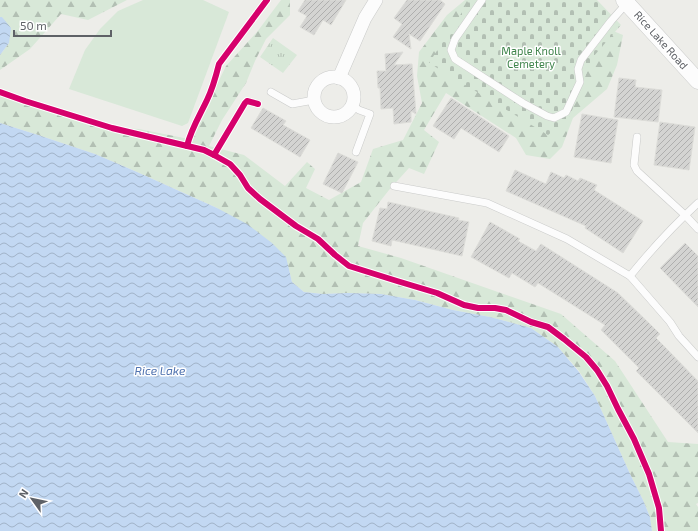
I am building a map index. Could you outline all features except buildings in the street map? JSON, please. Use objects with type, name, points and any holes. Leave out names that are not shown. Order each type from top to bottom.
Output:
[{"type":"street","points":[[338,78],[365,18],[376,0]]},
{"type":"street","name":"Rice Lake Road","points":[[627,1],[698,81]]},
{"type":"street","points":[[332,77],[338,78],[349,84],[354,96],[352,105],[346,113],[341,116],[328,117],[317,109],[314,102],[315,89],[319,83],[325,79],[332,77]]},
{"type":"lane","points":[[482,0],[455,39],[451,50],[455,59],[523,102],[547,116],[554,118],[566,112],[580,82],[578,69],[581,60],[627,1]]},
{"type":"lane","points":[[271,92],[292,104],[314,100]]},
{"type":"lane","points":[[352,105],[359,110],[370,114],[356,152]]},
{"type":"lane","points":[[637,137],[634,165],[636,171],[685,215],[698,229]]},
{"type":"lane","points":[[394,186],[487,203],[566,239],[630,276],[698,357]]},
{"type":"lane","points":[[630,276],[656,246],[698,203]]},
{"type":"green space","points":[[0,0],[127,0],[88,20],[61,14],[30,49],[0,70],[0,55],[9,43],[2,17],[0,17]]},
{"type":"green space","points":[[143,0],[203,0],[229,12],[188,123],[182,126],[69,89],[85,50],[100,29],[118,11]]},
{"type":"green space","points":[[281,0],[290,0],[290,15],[266,39],[246,83],[222,120],[209,146],[244,155],[285,186],[307,162],[315,169],[306,188],[329,200],[361,182],[373,149],[403,140],[422,103],[417,76],[419,52],[447,15],[465,0],[606,28],[623,35],[617,65],[607,89],[573,118],[562,147],[550,159],[526,155],[516,138],[446,93],[424,130],[439,142],[424,174],[409,168],[389,190],[363,223],[358,246],[401,258],[561,314],[615,361],[668,442],[698,444],[698,503],[696,504],[698,507],[698,531],[652,531],[650,517],[643,500],[595,396],[579,371],[558,347],[531,328],[415,300],[381,294],[323,294],[304,292],[292,282],[289,270],[217,208],[95,154],[0,123],[0,96],[92,126],[139,129],[189,139],[197,126],[226,66],[257,32]]},
{"type":"green space","name":"Maple Knoll Cemetery","points":[[470,0],[597,0],[621,25],[593,57],[569,118],[548,135],[429,63]]},
{"type":"green space","points":[[273,38],[297,55],[283,73],[260,57]]},
{"type":"water","points":[[0,17],[2,17],[11,28],[9,43],[0,55]]},
{"type":"water","name":"Rice Lake","points":[[0,123],[95,154],[217,208],[247,224],[272,243],[286,257],[292,282],[304,292],[323,294],[381,294],[490,317],[531,328],[558,347],[579,372],[595,396],[643,500],[650,517],[652,531],[0,531]]},
{"type":"cycle path","points":[[187,146],[193,128],[211,91],[219,64],[267,0]]},
{"type":"cycle path","points":[[0,92],[112,128],[204,150],[230,164],[240,175],[248,188],[260,199],[296,226],[318,239],[349,266],[437,293],[464,305],[478,308],[495,308],[506,310],[531,322],[548,327],[586,357],[597,370],[607,386],[634,439],[649,474],[659,508],[661,531]]},
{"type":"cycle path","points":[[214,155],[245,103],[247,101],[258,104]]}]
